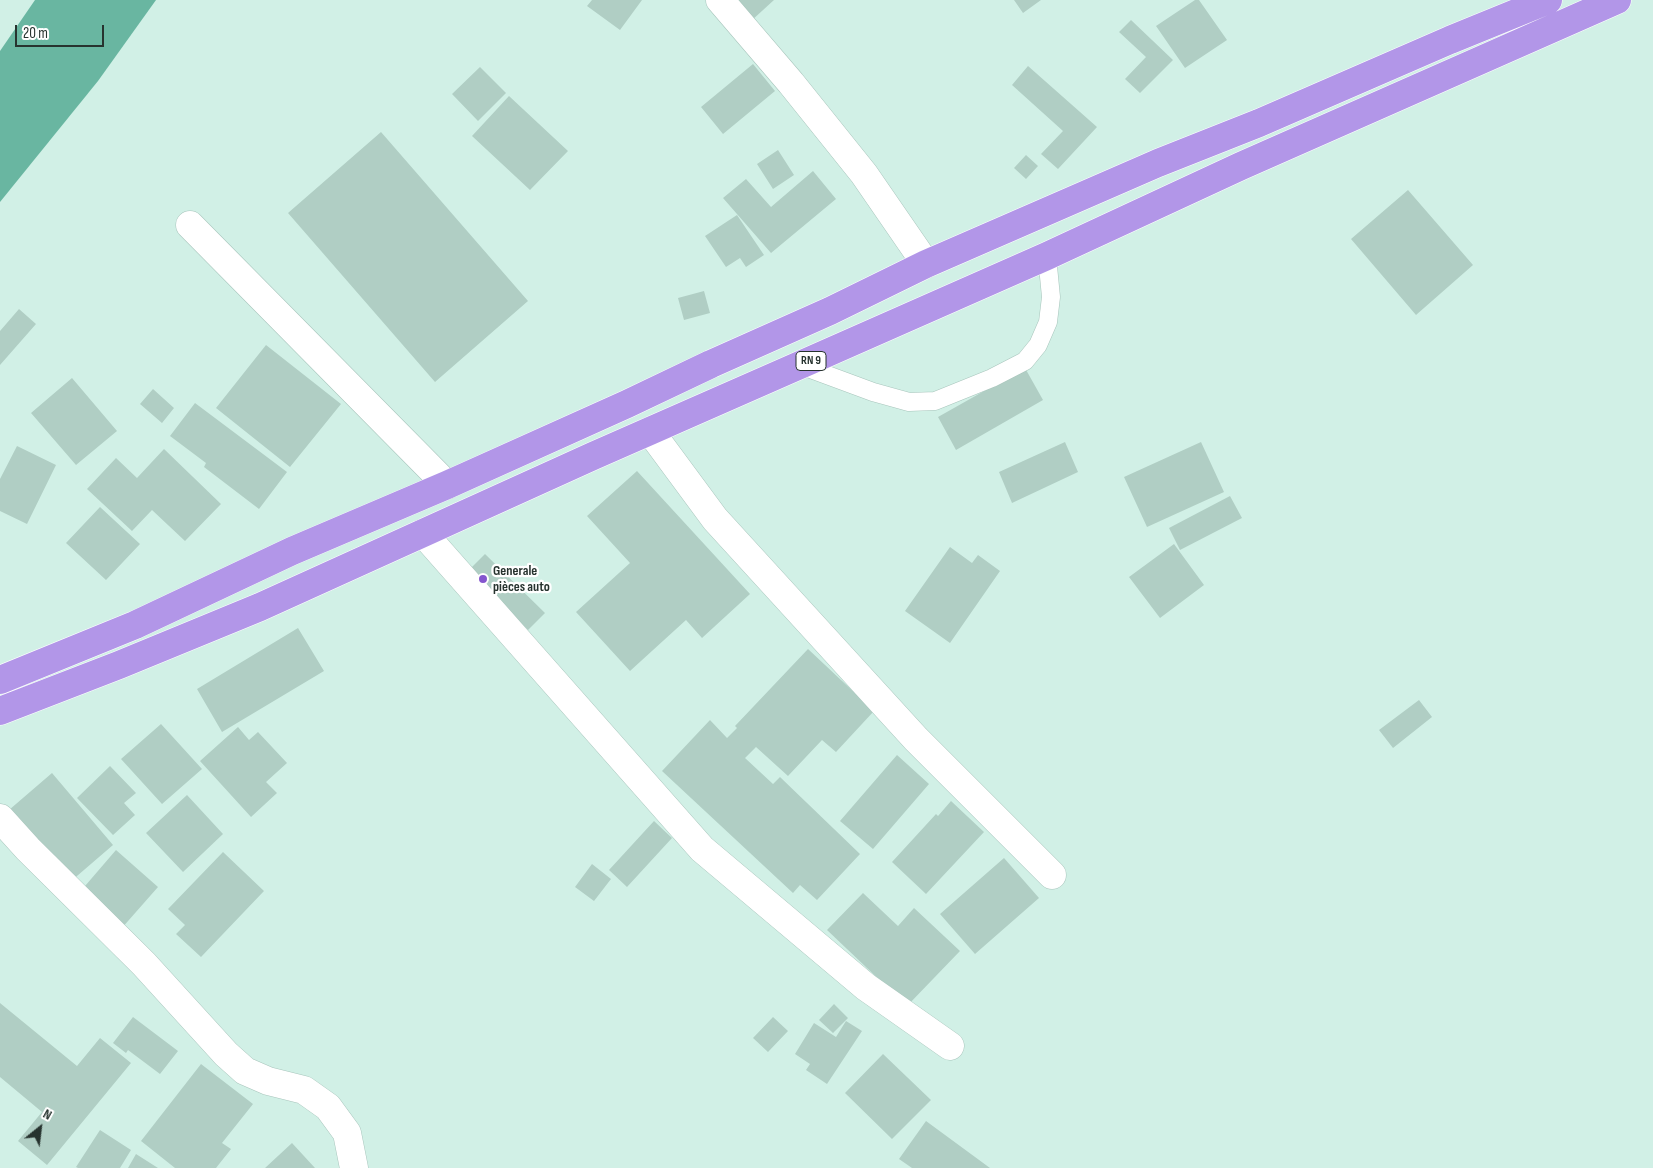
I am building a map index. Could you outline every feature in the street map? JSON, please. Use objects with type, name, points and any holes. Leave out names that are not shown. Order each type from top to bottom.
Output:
[{"type":"highway","points":[[0,680],[134,625],[292,551],[447,485],[830,311],[926,264],[1158,163],[1259,123],[1450,40],[1548,0]]},
{"type":"highway","name":"RN 9","points":[[0,710],[119,665],[260,606],[1047,256],[1250,162],[1618,0]]},
{"type":"street","points":[[720,0],[791,82],[864,174],[926,264]]},
{"type":"street","points":[[190,225],[447,485]]},
{"type":"street","points":[[650,431],[715,519],[916,739],[1052,875]]},
{"type":"street","points":[[423,533],[702,849],[866,987],[950,1046]]},
{"type":"street","points":[[0,818],[28,849],[144,964],[226,1054],[245,1070],[268,1081],[304,1090],[328,1107],[347,1133],[354,1168]]},
{"type":"lane","points":[[800,366],[873,392],[909,402],[935,401],[992,378],[1025,361],[1038,345],[1048,322],[1051,297],[1047,256]]},
{"type":"shaded area","points":[[35,0],[156,0],[98,81],[0,202],[0,51]]},
{"type":"building","points":[[592,0],[642,0],[620,30],[587,6]]},
{"type":"building","points":[[730,0],[774,0],[751,21]]},
{"type":"building","points":[[1014,0],[1041,0],[1023,13]]},
{"type":"building","points":[[1195,0],[1199,0],[1227,40],[1185,68],[1156,26]]},
{"type":"building","points":[[1131,20],[1173,60],[1140,93],[1125,79],[1146,57],[1119,32]]},
{"type":"building","points":[[753,64],[775,91],[723,134],[701,107]]},
{"type":"building","points":[[1028,66],[1097,127],[1058,169],[1041,154],[1063,131],[1012,85]]},
{"type":"building","points":[[480,67],[506,93],[478,121],[452,94]]},
{"type":"building","points":[[509,96],[568,151],[530,190],[472,136]]},
{"type":"building","points":[[381,132],[528,301],[435,382],[288,213]]},
{"type":"building","points":[[778,150],[794,175],[773,189],[757,164]]},
{"type":"building","points":[[1026,155],[1038,166],[1026,179],[1014,168]]},
{"type":"building","points":[[813,171],[836,199],[771,253],[723,198],[746,179],[771,207]]},
{"type":"building","points":[[1408,190],[1473,265],[1416,315],[1351,239]]},
{"type":"building","points":[[737,215],[764,255],[746,267],[740,258],[726,267],[705,236]]},
{"type":"building","points":[[704,291],[710,313],[684,320],[678,298]]},
{"type":"building","points":[[19,309],[36,324],[0,365],[0,331]]},
{"type":"building","points":[[266,345],[341,404],[290,467],[216,408]]},
{"type":"building","points":[[1025,368],[1043,400],[956,450],[938,417]]},
{"type":"building","points":[[72,378],[117,431],[76,465],[31,413]]},
{"type":"building","points":[[153,389],[174,408],[162,423],[140,404]]},
{"type":"building","points":[[195,403],[287,472],[259,509],[204,467],[206,463],[170,436]]},
{"type":"building","points":[[1065,442],[1078,472],[1012,503],[999,472]]},
{"type":"building","points":[[1201,442],[1224,492],[1147,527],[1124,477]]},
{"type":"building","points":[[17,446],[56,465],[27,524],[0,511],[0,479]]},
{"type":"building","points":[[164,449],[221,504],[185,541],[152,510],[132,531],[87,489],[116,458],[137,478]]},
{"type":"building","points":[[637,471],[750,594],[702,638],[686,620],[630,671],[576,612],[630,563],[587,516]]},
{"type":"building","points":[[1230,496],[1242,518],[1180,550],[1169,528]]},
{"type":"building","points":[[100,507],[140,544],[106,580],[66,543]]},
{"type":"building","points":[[1174,544],[1204,585],[1160,618],[1129,577]]},
{"type":"building","points":[[950,547],[972,563],[978,555],[1000,571],[950,643],[905,611]]},
{"type":"building","points":[[485,554],[545,613],[528,630],[469,570]]},
{"type":"building","points":[[298,628],[324,671],[222,732],[197,689]]},
{"type":"building","points":[[808,649],[874,711],[836,752],[822,740],[788,776],[756,747],[745,758],[773,784],[780,777],[860,854],[817,900],[800,885],[793,893],[662,771],[710,720],[727,738],[737,728],[735,726]]},
{"type":"building","points":[[1419,700],[1432,717],[1393,748],[1379,730]]},
{"type":"building","points":[[161,724],[202,769],[162,804],[121,759]]},
{"type":"building","points":[[238,727],[249,740],[258,732],[287,763],[266,782],[277,793],[251,817],[200,761]]},
{"type":"building","points":[[897,755],[929,784],[873,849],[840,821]]},
{"type":"building","points":[[110,766],[136,793],[124,803],[135,815],[113,835],[77,798]]},
{"type":"building","points":[[52,773],[113,845],[70,882],[9,810]]},
{"type":"building","points":[[187,795],[223,834],[183,872],[146,833]]},
{"type":"building","points":[[951,801],[984,832],[926,894],[892,862],[936,814],[938,816]]},
{"type":"building","points":[[654,821],[672,838],[627,887],[609,870]]},
{"type":"building","points":[[116,850],[158,887],[121,929],[79,893]]},
{"type":"building","points":[[223,852],[264,891],[201,957],[176,934],[185,925],[168,909]]},
{"type":"building","points":[[1004,858],[1039,898],[975,954],[940,914]]},
{"type":"building","points":[[592,864],[611,879],[594,901],[575,887]]},
{"type":"building","points":[[863,893],[898,926],[914,908],[960,951],[907,1006],[827,930]]},
{"type":"building","points":[[0,1003],[77,1066],[100,1038],[131,1063],[47,1165],[18,1141],[42,1112],[0,1077]]},
{"type":"building","points":[[834,1004],[848,1018],[833,1033],[819,1020]]},
{"type":"building","points":[[133,1017],[178,1051],[160,1074],[128,1050],[126,1053],[113,1043]]},
{"type":"building","points":[[773,1017],[788,1031],[768,1052],[753,1038]]},
{"type":"building","points":[[846,1021],[862,1031],[827,1084],[806,1070],[810,1064],[795,1054],[814,1023],[836,1037]]},
{"type":"building","points":[[883,1054],[931,1100],[892,1139],[845,1093]]},
{"type":"building","points":[[201,1064],[253,1104],[222,1143],[231,1149],[216,1168],[175,1168],[141,1141]]},
{"type":"building","points":[[926,1121],[990,1168],[912,1168],[899,1159]]},
{"type":"building","points":[[100,1130],[131,1150],[120,1168],[76,1167]]},
{"type":"building","points":[[292,1143],[315,1168],[265,1168]]},
{"type":"building","points":[[136,1154],[158,1168],[128,1168]]},
{"type":"place","name":"Generale pièces auto","points":[[483,579]]}]
